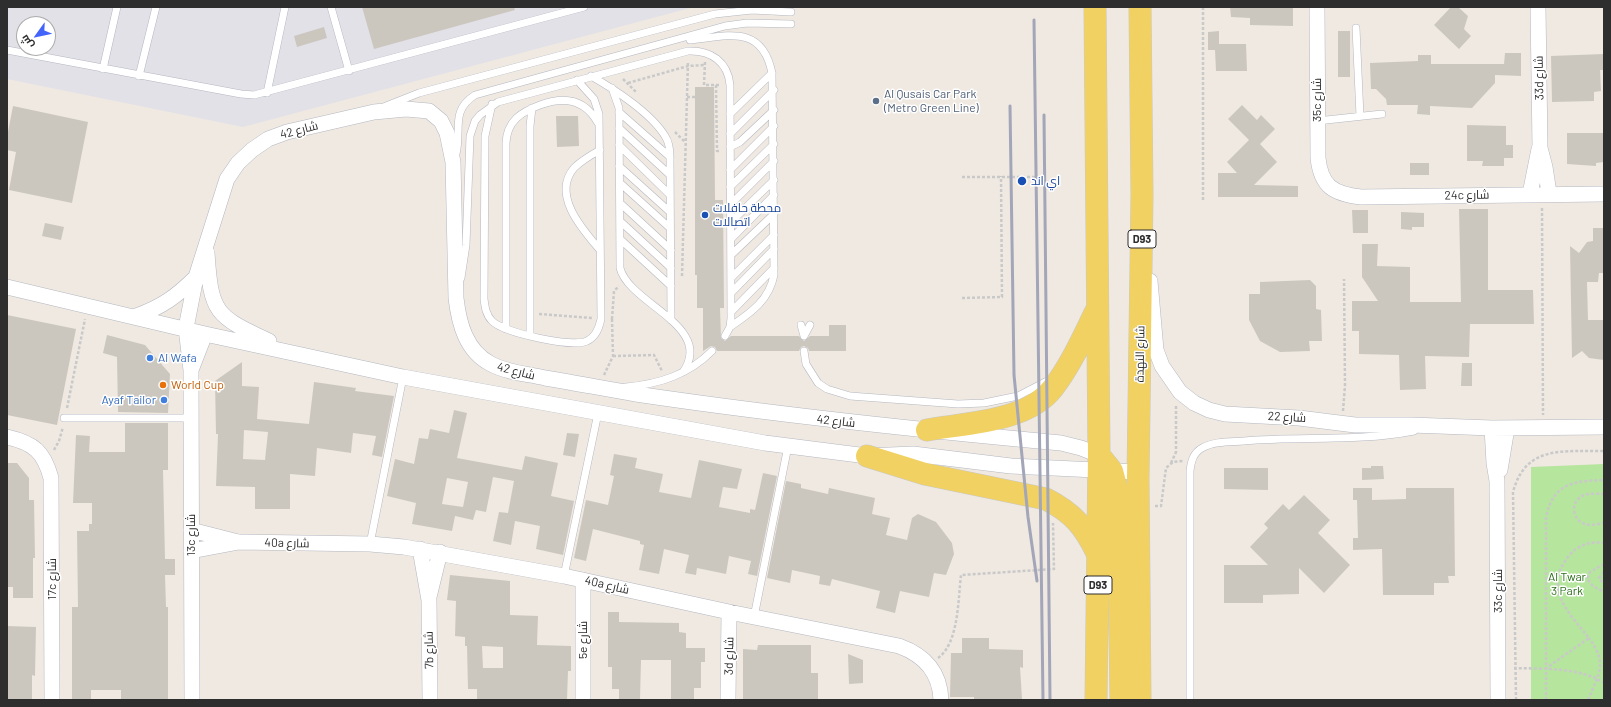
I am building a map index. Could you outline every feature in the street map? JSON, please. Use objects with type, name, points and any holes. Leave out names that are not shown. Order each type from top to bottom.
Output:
[{"type":"main road","name":"D93","points":[[1094,7],[1098,308],[1103,465],[1098,555],[1096,700]]},
{"type":"main road","name":"شارع النهدة","points":[[1136,699],[1142,195],[1140,7]]},
{"type":"main road","points":[[928,430],[1006,417],[1024,411],[1042,400],[1052,389],[1065,369],[1098,308]]},
{"type":"main road","points":[[867,456],[909,471],[1046,499],[1063,508],[1078,520],[1089,535],[1098,555]]},
{"type":"main road","points":[[1103,465],[1116,482],[1136,699]]},
{"type":"street","name":"35c شارع","points":[[1317,7],[1317,121],[1319,168],[1324,180],[1332,189]]},
{"type":"street","name":"33d شارع","points":[[1538,7],[1540,193]]},
{"type":"street","name":"شارع 42","points":[[186,328],[196,277],[227,179],[238,163],[252,150],[268,139],[287,132],[374,112],[415,109],[429,110],[441,120],[447,133],[453,162],[456,298],[459,319],[465,337],[476,352],[491,364],[509,371],[604,389],[756,412],[1061,443],[1081,448],[1103,465]]},
{"type":"street","name":"24c شارع","points":[[1332,189],[1341,194],[1361,197],[1540,193],[1604,194]]},
{"type":"street","name":"شارع 22","points":[[1142,195],[1156,350],[1162,366],[1180,392],[1199,405],[1225,414],[1299,418],[1340,423],[1492,428],[1604,427]]},
{"type":"street","name":"شارع 42","points":[[207,244],[210,288],[218,310],[234,325],[298,354]]},
{"type":"street","name":"شارع 42","points":[[136,316],[153,310],[179,294],[196,277]]},
{"type":"street","name":"شارع 42","points":[[7,287],[136,316],[205,334],[403,377],[788,446],[867,456],[913,454],[1011,466],[1103,465],[1138,472]]},
{"type":"street","name":"13c شارع","points":[[186,328],[191,370],[192,700]]},
{"type":"street","name":"13c شارع","points":[[191,370],[205,334]]},
{"type":"street","name":"33c شارع","points":[[1492,428],[1494,463],[1497,481],[1498,700]]},
{"type":"street","name":"33c شارع","points":[[1497,481],[1507,428]]},
{"type":"street","points":[[7,437],[26,442],[40,452],[44,458]]},
{"type":"street","name":"17c شارع","points":[[44,458],[51,478],[52,700]]},
{"type":"street","name":"40a شارع","points":[[191,530],[239,542]]},
{"type":"street","name":"40a شارع","points":[[191,551],[239,542],[370,544],[440,552],[564,576],[729,612],[899,646],[912,651],[928,664],[938,681],[942,700]]},
{"type":"street","name":"7b شارع","points":[[420,549],[429,600],[430,700]]},
{"type":"street","name":"7b شارع","points":[[429,600],[440,552]]},
{"type":"street","name":"5e شارع","points":[[583,580],[583,700]]},
{"type":"street","name":"3d شارع","points":[[728,700],[729,612]]},
{"type":"lane","points":[[103,69],[117,7]]},
{"type":"lane","points":[[139,76],[156,7]]},
{"type":"lane","points":[[267,93],[285,7]]},
{"type":"lane","points":[[331,7],[349,71]]},
{"type":"lane","points":[[7,50],[241,94],[267,93],[584,7]]},
{"type":"lane","points":[[702,17],[725,7]]},
{"type":"lane","points":[[374,112],[419,94],[702,17],[739,11],[791,12]]},
{"type":"lane","points":[[453,162],[458,144],[459,113],[462,105],[475,95],[736,24],[790,24]]},
{"type":"lane","points":[[1356,28],[1360,116]]},
{"type":"lane","points":[[670,42],[739,35],[751,38],[765,51],[772,73],[774,90],[774,268],[772,283],[765,298],[752,311],[730,327],[725,336]]},
{"type":"lane","points":[[456,298],[466,245],[470,136],[475,121],[492,104],[591,76],[697,50],[711,54],[725,67],[729,79],[731,239],[730,327]]},
{"type":"lane","points":[[730,114],[772,73]]},
{"type":"lane","points":[[591,76],[612,88],[633,104],[662,131],[668,142],[670,157],[671,320]]},
{"type":"lane","points":[[492,104],[486,136],[484,307],[492,321],[506,329],[530,336],[581,344],[593,337],[600,326],[601,318],[600,150],[599,114],[594,99],[577,80]]},
{"type":"lane","points":[[612,88],[617,99],[619,112],[620,268],[623,276],[630,285],[681,330],[690,348],[690,361],[684,372]]},
{"type":"lane","points":[[730,134],[774,90]]},
{"type":"lane","points":[[506,329],[506,136],[508,129],[517,116],[532,108],[556,100],[574,101],[589,110],[599,124]]},
{"type":"lane","points":[[530,336],[530,126],[532,108]]},
{"type":"lane","points":[[730,147],[740,142],[774,110]]},
{"type":"lane","points":[[619,112],[670,157]]},
{"type":"lane","points":[[1317,121],[1382,114]]},
{"type":"lane","points":[[730,170],[774,126]]},
{"type":"lane","points":[[619,128],[670,175]]},
{"type":"lane","points":[[730,187],[774,144]]},
{"type":"lane","points":[[620,145],[670,195]]},
{"type":"lane","points":[[600,150],[573,169],[567,186],[570,204],[577,222],[600,250]]},
{"type":"lane","points":[[730,205],[774,161]]},
{"type":"lane","points":[[620,166],[670,212]]},
{"type":"lane","points":[[730,223],[774,180]]},
{"type":"lane","points":[[620,183],[670,228]]},
{"type":"lane","points":[[731,239],[774,195]]},
{"type":"lane","points":[[620,203],[671,250]]},
{"type":"lane","points":[[731,255],[774,214]]},
{"type":"lane","points":[[620,221],[671,268]]},
{"type":"lane","points":[[731,278],[774,234]]},
{"type":"lane","points":[[620,239],[671,287]]},
{"type":"lane","points":[[731,293],[774,250]]},
{"type":"lane","points":[[731,312],[774,268]]},
{"type":"lane","points":[[801,325],[804,336],[810,325]]},
{"type":"lane","points":[[604,389],[642,386],[666,380],[684,372],[712,351]]},
{"type":"lane","points":[[804,351],[806,364],[818,383],[839,394],[958,404],[984,403],[1018,396],[1035,388],[1065,369]]},
{"type":"lane","points":[[370,544],[403,377]]},
{"type":"lane","points":[[564,576],[598,413]]},
{"type":"lane","points":[[64,418],[191,418]]},
{"type":"lane","points":[[1190,700],[1190,465],[1196,453],[1202,448],[1218,443],[1262,439],[1370,436],[1411,432],[1430,427]]},
{"type":"lane","points":[[754,617],[788,446]]},
{"type":"path","points":[[1203,7],[1203,201]]},
{"type":"path","points":[[671,287],[682,289],[688,51]]},
{"type":"path","points":[[627,83],[688,66],[705,65]]},
{"type":"path","points":[[687,97],[695,97]]},
{"type":"path","points":[[962,298],[1002,297],[1001,176]]},
{"type":"path","points":[[962,177],[1045,177]]},
{"type":"path","points":[[1540,193],[1543,428]]},
{"type":"path","points":[[1340,423],[1345,385],[1344,279]]},
{"type":"path","points":[[44,458],[55,448],[59,441],[88,305]]},
{"type":"path","points":[[604,389],[605,370],[613,356],[612,320]]},
{"type":"path","points":[[613,356],[654,355],[666,380]]},
{"type":"path","points":[[1139,506],[1161,506],[1164,473],[1176,452],[1176,399],[1180,392]]},
{"type":"path","points":[[1516,700],[1513,492],[1516,478],[1524,467],[1535,458],[1547,453],[1604,451]]},
{"type":"path","points":[[1169,464],[1182,461],[1190,465]]},
{"type":"path","points":[[1546,700],[1546,516],[1548,506],[1554,496],[1571,483],[1604,480]]},
{"type":"path","points":[[1604,494],[1584,495],[1577,500],[1574,506],[1574,514],[1578,521],[1585,525],[1604,523]]},
{"type":"path","points":[[928,664],[946,651],[953,637],[960,575],[1054,570],[1053,503]]},
{"type":"path","points":[[1588,700],[1601,667],[1601,659],[1596,648],[1561,601],[1557,582],[1560,570],[1572,552],[1588,543],[1604,543]]},
{"type":"path","points":[[1604,564],[1590,572],[1587,579],[1593,586],[1604,592]]},
{"type":"path","points":[[1604,572],[1599,578],[1604,584]]},
{"type":"path","points":[[1545,669],[1589,638]]},
{"type":"path","points":[[1498,668],[1545,669],[1583,673],[1597,678],[1604,683]]},
{"type":"shaded area","points":[[7,7],[694,7],[243,127],[7,79]]},
{"type":"green space","name":"Al Twar 3 Park","points":[[1604,464],[1604,700],[1531,700],[1531,467]]},
{"type":"building","points":[[362,7],[514,7],[515,10],[374,49]]},
{"type":"building","points":[[1230,7],[1293,7],[1293,26],[1250,25],[1250,18],[1231,17]]},
{"type":"building","points":[[1451,7],[1458,7],[1468,16],[1464,29],[1471,36],[1459,49],[1434,25]]},
{"type":"building","points":[[324,27],[327,38],[297,47],[294,36]]},
{"type":"building","points":[[1219,31],[1219,44],[1246,44],[1247,71],[1216,71],[1215,50],[1208,50],[1208,32]]},
{"type":"building","points":[[1338,31],[1350,31],[1350,77],[1338,77]]},
{"type":"building","points":[[1505,53],[1521,53],[1521,76],[1495,75],[1495,83],[1472,108],[1430,106],[1430,115],[1417,114],[1418,105],[1387,105],[1386,99],[1376,89],[1371,89],[1370,63],[1418,61],[1418,55],[1431,55],[1431,64],[1504,64]]},
{"type":"building","points":[[1604,54],[1604,70],[1600,70],[1601,91],[1594,92],[1594,101],[1552,102],[1551,56]]},
{"type":"building","points":[[695,87],[714,87],[715,200],[723,200],[724,308],[720,308],[721,338],[725,341],[731,336],[799,336],[804,341],[810,336],[829,336],[829,325],[846,325],[846,351],[809,351],[808,348],[804,346],[801,347],[799,351],[717,351],[715,347],[711,346],[703,351],[703,308],[697,308],[697,275],[695,275]]},
{"type":"building","points":[[1242,105],[1257,120],[1261,115],[1275,129],[1260,144],[1277,162],[1254,185],[1298,186],[1298,197],[1218,197],[1218,173],[1237,173],[1227,162],[1249,140],[1228,119]]},
{"type":"building","points":[[13,106],[88,122],[72,203],[9,190],[16,152],[7,150],[7,137]]},
{"type":"building","points":[[556,116],[578,116],[579,146],[557,147]]},
{"type":"building","points":[[1467,125],[1506,126],[1506,145],[1513,145],[1513,158],[1504,158],[1504,166],[1482,166],[1483,161],[1467,161]]},
{"type":"building","points":[[1567,133],[1604,133],[1604,162],[1596,163],[1596,166],[1567,164]]},
{"type":"building","points":[[1410,163],[1429,163],[1429,175],[1410,175]]},
{"type":"building","points":[[1459,209],[1488,209],[1488,290],[1533,290],[1534,324],[1470,324],[1469,357],[1425,356],[1426,389],[1400,390],[1399,355],[1359,354],[1359,331],[1352,331],[1352,301],[1378,301],[1362,277],[1362,244],[1378,244],[1377,266],[1410,267],[1410,302],[1461,302]]},
{"type":"building","points":[[1352,210],[1368,210],[1368,233],[1353,233]]},
{"type":"building","points":[[1401,212],[1424,213],[1424,227],[1412,227],[1412,230],[1401,229]]},
{"type":"building","points":[[45,223],[64,227],[61,240],[42,236]]},
{"type":"building","points":[[1593,228],[1604,228],[1604,273],[1599,273],[1598,282],[1587,282],[1588,320],[1604,320],[1604,360],[1589,358],[1582,351],[1572,358],[1570,246],[1579,253],[1587,242],[1593,241]]},
{"type":"building","points":[[1310,280],[1316,286],[1316,309],[1321,310],[1322,341],[1309,341],[1310,351],[1280,352],[1260,341],[1249,320],[1249,294],[1260,294],[1260,282]]},
{"type":"building","points":[[7,315],[76,329],[57,425],[7,415]]},
{"type":"building","points":[[107,335],[145,345],[170,374],[168,413],[118,412],[117,357],[103,353]]},
{"type":"building","points":[[242,362],[242,386],[259,387],[257,419],[309,424],[314,382],[356,388],[355,391],[394,396],[382,457],[372,455],[376,436],[353,433],[351,453],[317,448],[315,476],[290,474],[290,509],[255,509],[255,487],[216,486],[218,434],[216,434],[215,381]],"holes":[[[244,430],[268,432],[265,460],[243,459]]]},
{"type":"building","points":[[1462,363],[1472,363],[1472,386],[1461,386]]},
{"type":"building","points":[[454,410],[467,413],[457,458],[522,470],[525,456],[558,463],[551,496],[574,501],[563,555],[536,549],[540,526],[515,521],[511,545],[493,541],[499,512],[508,513],[514,481],[493,477],[486,512],[476,510],[473,520],[455,516],[452,531],[412,524],[416,503],[387,496],[395,459],[414,464],[419,438],[428,439],[430,429],[449,433]],"holes":[[[447,478],[468,482],[463,507],[442,504]]]},
{"type":"building","points":[[125,423],[168,423],[168,470],[163,470],[165,559],[175,559],[175,575],[165,575],[166,607],[168,607],[168,700],[121,700],[121,690],[91,690],[91,700],[72,700],[72,607],[78,607],[77,531],[89,531],[89,524],[92,524],[92,503],[73,503],[76,435],[90,436],[89,452],[125,452]]},
{"type":"building","points":[[567,433],[579,434],[575,457],[563,455]]},
{"type":"building","points":[[614,454],[637,458],[635,468],[663,474],[659,492],[691,498],[699,460],[742,469],[737,489],[723,487],[719,507],[750,513],[750,509],[755,510],[763,473],[777,476],[757,576],[748,574],[751,561],[729,556],[726,574],[697,568],[696,575],[685,573],[689,555],[664,549],[659,574],[639,570],[644,545],[640,544],[640,541],[593,529],[586,561],[574,558],[586,500],[608,505],[614,476],[610,475]]},
{"type":"building","points":[[7,463],[17,463],[29,478],[29,500],[34,500],[35,558],[33,558],[33,598],[13,598],[13,587],[7,587]]},
{"type":"building","points":[[1371,466],[1383,466],[1384,479],[1362,480],[1362,468],[1371,468]]},
{"type":"building","points":[[1224,468],[1268,468],[1268,490],[1224,489]]},
{"type":"building","points":[[786,481],[801,484],[801,488],[828,494],[829,488],[875,498],[872,514],[890,518],[886,535],[907,540],[912,518],[918,514],[936,522],[952,543],[954,554],[946,575],[934,573],[929,597],[900,591],[895,613],[876,608],[880,591],[832,579],[830,586],[819,584],[820,576],[792,570],[790,583],[767,578]]},
{"type":"building","points":[[1353,488],[1372,488],[1372,500],[1406,499],[1406,488],[1454,488],[1455,576],[1448,576],[1449,583],[1434,583],[1434,595],[1383,595],[1382,549],[1353,550],[1353,538],[1358,538],[1357,500],[1353,500]]},
{"type":"building","points":[[1304,495],[1330,520],[1318,533],[1350,565],[1324,593],[1299,568],[1299,594],[1263,595],[1263,603],[1224,603],[1224,565],[1268,565],[1250,547],[1268,528],[1264,524],[1283,504],[1289,510]]},
{"type":"building","points":[[450,575],[510,581],[510,615],[538,616],[537,645],[571,646],[571,671],[568,671],[567,700],[477,700],[477,689],[468,689],[467,646],[465,646],[465,637],[455,636],[456,601],[447,600]],"holes":[[[482,646],[503,647],[503,668],[483,668]]]},
{"type":"building","points":[[608,612],[619,612],[619,622],[679,623],[679,632],[686,633],[686,648],[705,648],[705,662],[701,662],[701,688],[694,688],[694,700],[671,700],[671,660],[641,660],[640,700],[619,700],[619,689],[612,689],[612,667],[608,667]]},
{"type":"building","points":[[7,626],[36,627],[35,676],[32,675],[32,700],[7,700]]},
{"type":"building","points":[[962,638],[989,638],[989,649],[1023,650],[1023,668],[1020,667],[1022,699],[974,700],[974,697],[950,697],[951,653],[962,653]]},
{"type":"building","points":[[758,645],[811,645],[811,673],[818,673],[818,700],[743,700],[743,649],[757,650]]},
{"type":"building","points":[[848,654],[863,660],[863,683],[849,684]]},
{"type":"railway","points":[[1034,20],[1043,700]]},
{"type":"railway","points":[[1010,106],[1014,375],[1028,517],[1037,581]]},
{"type":"railway","points":[[1044,115],[1050,700]]},
{"type":"place","name":"Al Qusais Car Park (Metro Green Line)","points":[[876,101]]},
{"type":"place","name":"اي اند","points":[[1022,181]]},
{"type":"place","name":"محطة حافلات اتصالات","points":[[705,215]]},
{"type":"place","name":"Al Wafa","points":[[150,358]]},
{"type":"place","name":"World Cup","points":[[163,385]]},
{"type":"place","name":"Ayaf Tailor","points":[[164,400]]}]
